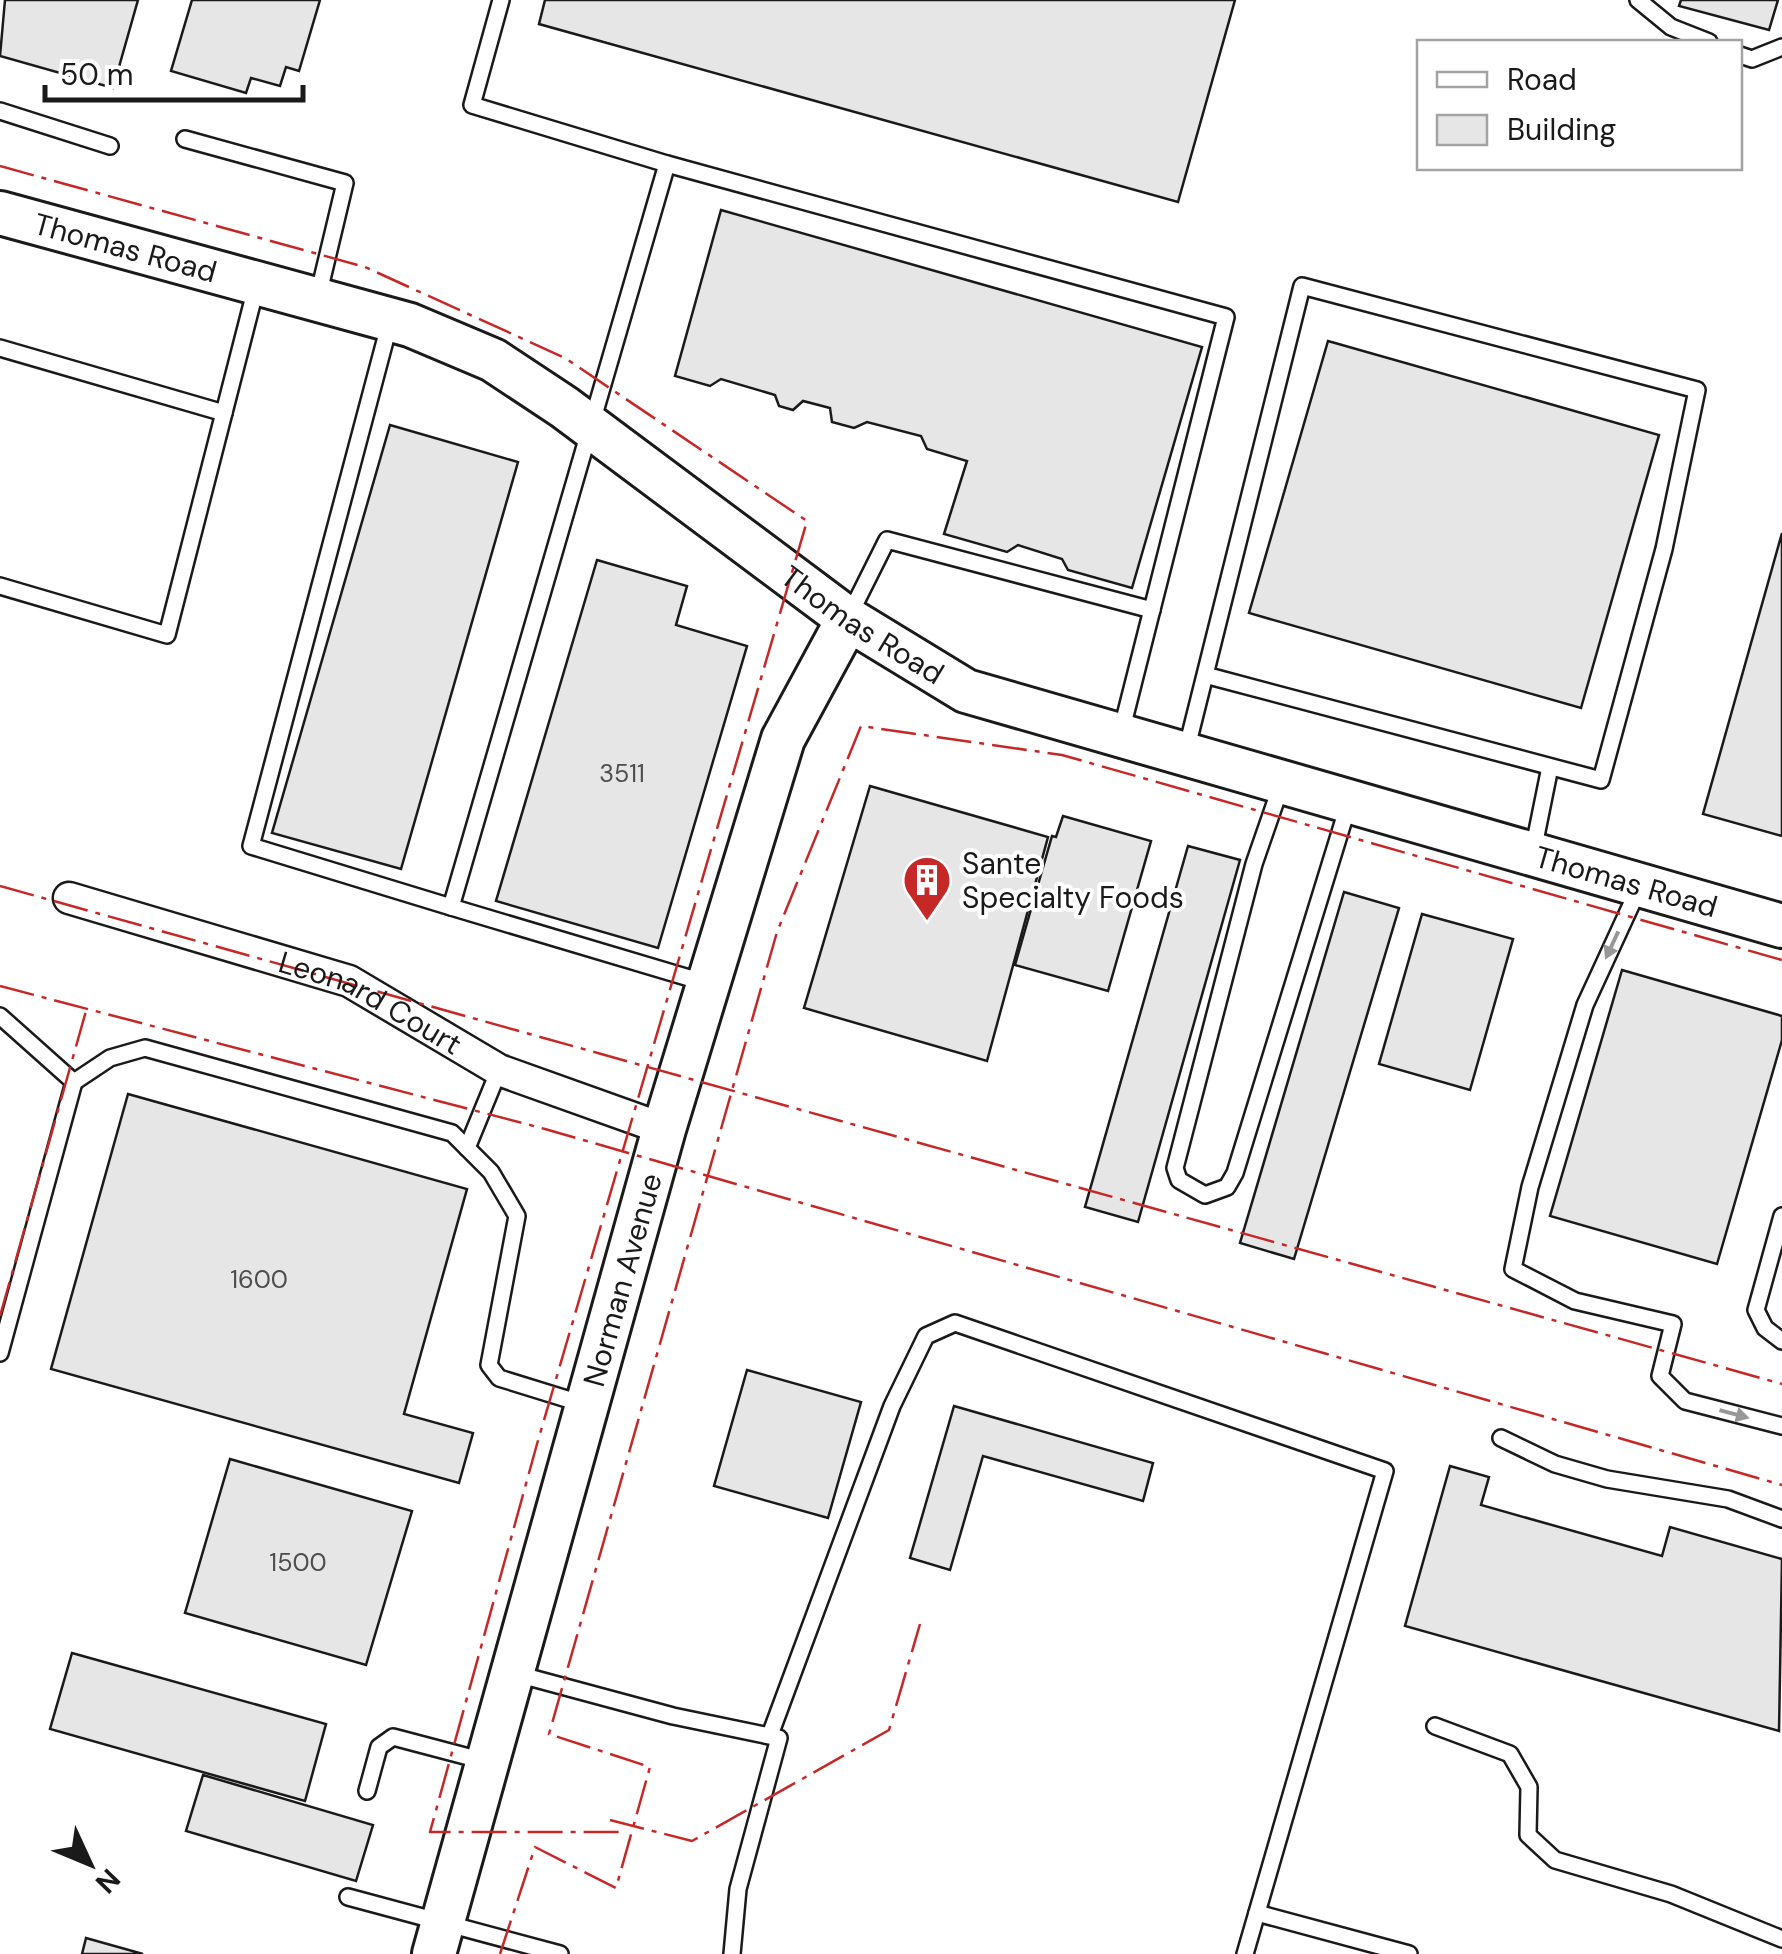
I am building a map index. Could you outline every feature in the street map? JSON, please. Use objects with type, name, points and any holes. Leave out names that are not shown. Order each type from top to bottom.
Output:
[{"type":"street","name":"Thomas Road","points":[[0,213],[390,319],[494,360],[590,426],[848,619],[966,691],[1782,926]]},
{"type":"street","name":"Norman Avenue","points":[[438,1939],[664,1129],[783,739],[848,619]]},
{"type":"street","name":"Leonard Court","points":[[69,898],[349,982],[499,1070],[664,1129]]},
{"type":"lane","points":[[501,0],[472,105],[666,164],[1226,318],[1120,736]]},
{"type":"lane","points":[[1638,0],[1671,27],[1704,40]]},
{"type":"lane","points":[[1742,55],[1752,60],[1782,47]]},
{"type":"lane","points":[[0,110],[110,146]]},
{"type":"lane","points":[[186,139],[344,183],[318,300]]},
{"type":"lane","points":[[451,907],[666,164]]},
{"type":"lane","points":[[0,586],[167,635],[257,283]]},
{"type":"lane","points":[[1185,755],[1302,286],[1697,390],[1664,549],[1601,780],[1205,675]]},
{"type":"lane","points":[[390,319],[251,846],[709,984]]},
{"type":"lane","points":[[0,348],[224,413]]},
{"type":"lane","points":[[848,619],[887,540],[1152,610]]},
{"type":"lane","points":[[1532,856],[1550,767]]},
{"type":"lane","points":[[1282,783],[1254,864],[1175,1168],[1180,1180],[1205,1195],[1226,1187],[1235,1174],[1349,803]]},
{"type":"lane","points":[[1640,886],[1585,1004],[1530,1187],[1513,1270],[1575,1301],[1673,1324],[1660,1376],[1685,1401],[1782,1426]]},
{"type":"lane","points":[[0,1016],[74,1082]]},
{"type":"lane","points":[[0,1353],[74,1082],[110,1058],[145,1048],[452,1133],[491,1172],[517,1216],[489,1364],[499,1378],[587,1405]]},
{"type":"lane","points":[[467,1148],[499,1070]]},
{"type":"lane","points":[[1782,1216],[1756,1310],[1766,1328],[1782,1341]]},
{"type":"lane","points":[[770,1735],[892,1406],[926,1336],[955,1323],[1385,1471],[1245,1954]]},
{"type":"lane","points":[[1501,1438],[1555,1464],[1590,1474],[1728,1499],[1782,1518]]},
{"type":"lane","points":[[513,1673],[674,1716],[779,1738],[738,1889],[732,1954]]},
{"type":"lane","points":[[1435,1726],[1510,1754],[1530,1787],[1528,1836],[1555,1860],[1670,1894],[1782,1940]]},
{"type":"lane","points":[[367,1791],[380,1746],[393,1737],[488,1762]]},
{"type":"lane","points":[[348,1897],[438,1939],[560,1954]]},
{"type":"lane","points":[[1257,1912],[1409,1954]]},
{"type":"building","points":[[5,0],[138,0],[113,88],[0,56]]},
{"type":"building","points":[[192,0],[320,0],[299,71],[286,67],[280,86],[251,78],[246,93],[171,71]]},
{"type":"building","points":[[545,0],[1235,0],[1178,202],[539,24]]},
{"type":"building","points":[[1681,0],[1778,0],[1769,30],[1679,6]]},
{"type":"building","points":[[721,210],[1202,347],[1132,588],[1068,570],[1062,559],[1018,545],[1007,552],[944,534],[967,461],[927,449],[921,436],[867,422],[854,428],[832,422],[830,408],[803,401],[793,410],[779,406],[775,395],[721,379],[710,386],[675,376]]},
{"type":"building","points":[[1328,341],[1659,435],[1581,708],[1249,613]]},
{"type":"building","points":[[390,425],[518,462],[401,869],[272,833]]},
{"type":"building","points":[[1782,533],[1782,836],[1703,814]]},
{"type":"building","points":[[597,560],[687,586],[676,625],[747,646],[658,948],[496,901]]},
{"type":"building","name":"Sante Specialty Foods","points":[[870,786],[1048,837],[987,1061],[804,1008]]},
{"type":"building","points":[[1063,816],[1151,841],[1108,991],[1015,965],[1052,836],[1056,837]]},
{"type":"building","points":[[1188,846],[1240,860],[1138,1222],[1085,1207]]},
{"type":"building","points":[[1344,892],[1399,908],[1294,1259],[1240,1243]]},
{"type":"building","points":[[1422,914],[1513,939],[1470,1090],[1379,1064]]},
{"type":"building","points":[[1622,970],[1782,1016],[1782,1040],[1717,1264],[1550,1216]]},
{"type":"building","points":[[128,1094],[467,1189],[404,1414],[473,1433],[459,1483],[51,1369]]},
{"type":"building","points":[[747,1370],[861,1402],[828,1518],[714,1486]]},
{"type":"building","points":[[954,1406],[1153,1463],[1143,1501],[983,1456],[950,1570],[910,1558]]},
{"type":"building","points":[[230,1459],[412,1511],[366,1665],[185,1613]]},
{"type":"building","points":[[1450,1466],[1489,1477],[1481,1505],[1662,1556],[1670,1527],[1782,1559],[1779,1731],[1405,1626]]},
{"type":"building","points":[[72,1653],[326,1724],[305,1801],[50,1729]]},
{"type":"building","points":[[203,1775],[373,1825],[356,1881],[186,1831]]},
{"type":"building","points":[[86,1938],[143,1954],[82,1954]]},
{"type":"power","points":[[0,166],[365,267],[565,358],[807,521],[537,1444],[430,1832],[622,1832]]},
{"type":"power","points":[[500,1954],[535,1847],[616,1888],[650,1767],[549,1734],[777,932],[861,726],[1062,755],[1782,960]]},
{"type":"power","points":[[0,886],[1782,1384]]},
{"type":"power","points":[[0,986],[545,1129],[1782,1485]]},
{"type":"power","points":[[0,1316],[86,1011]]},
{"type":"power","points":[[610,1820],[692,1841],[889,1730],[920,1624]]},
{"type":"place","name":"Sante Specialty Foods","points":[[927,922]]}]
